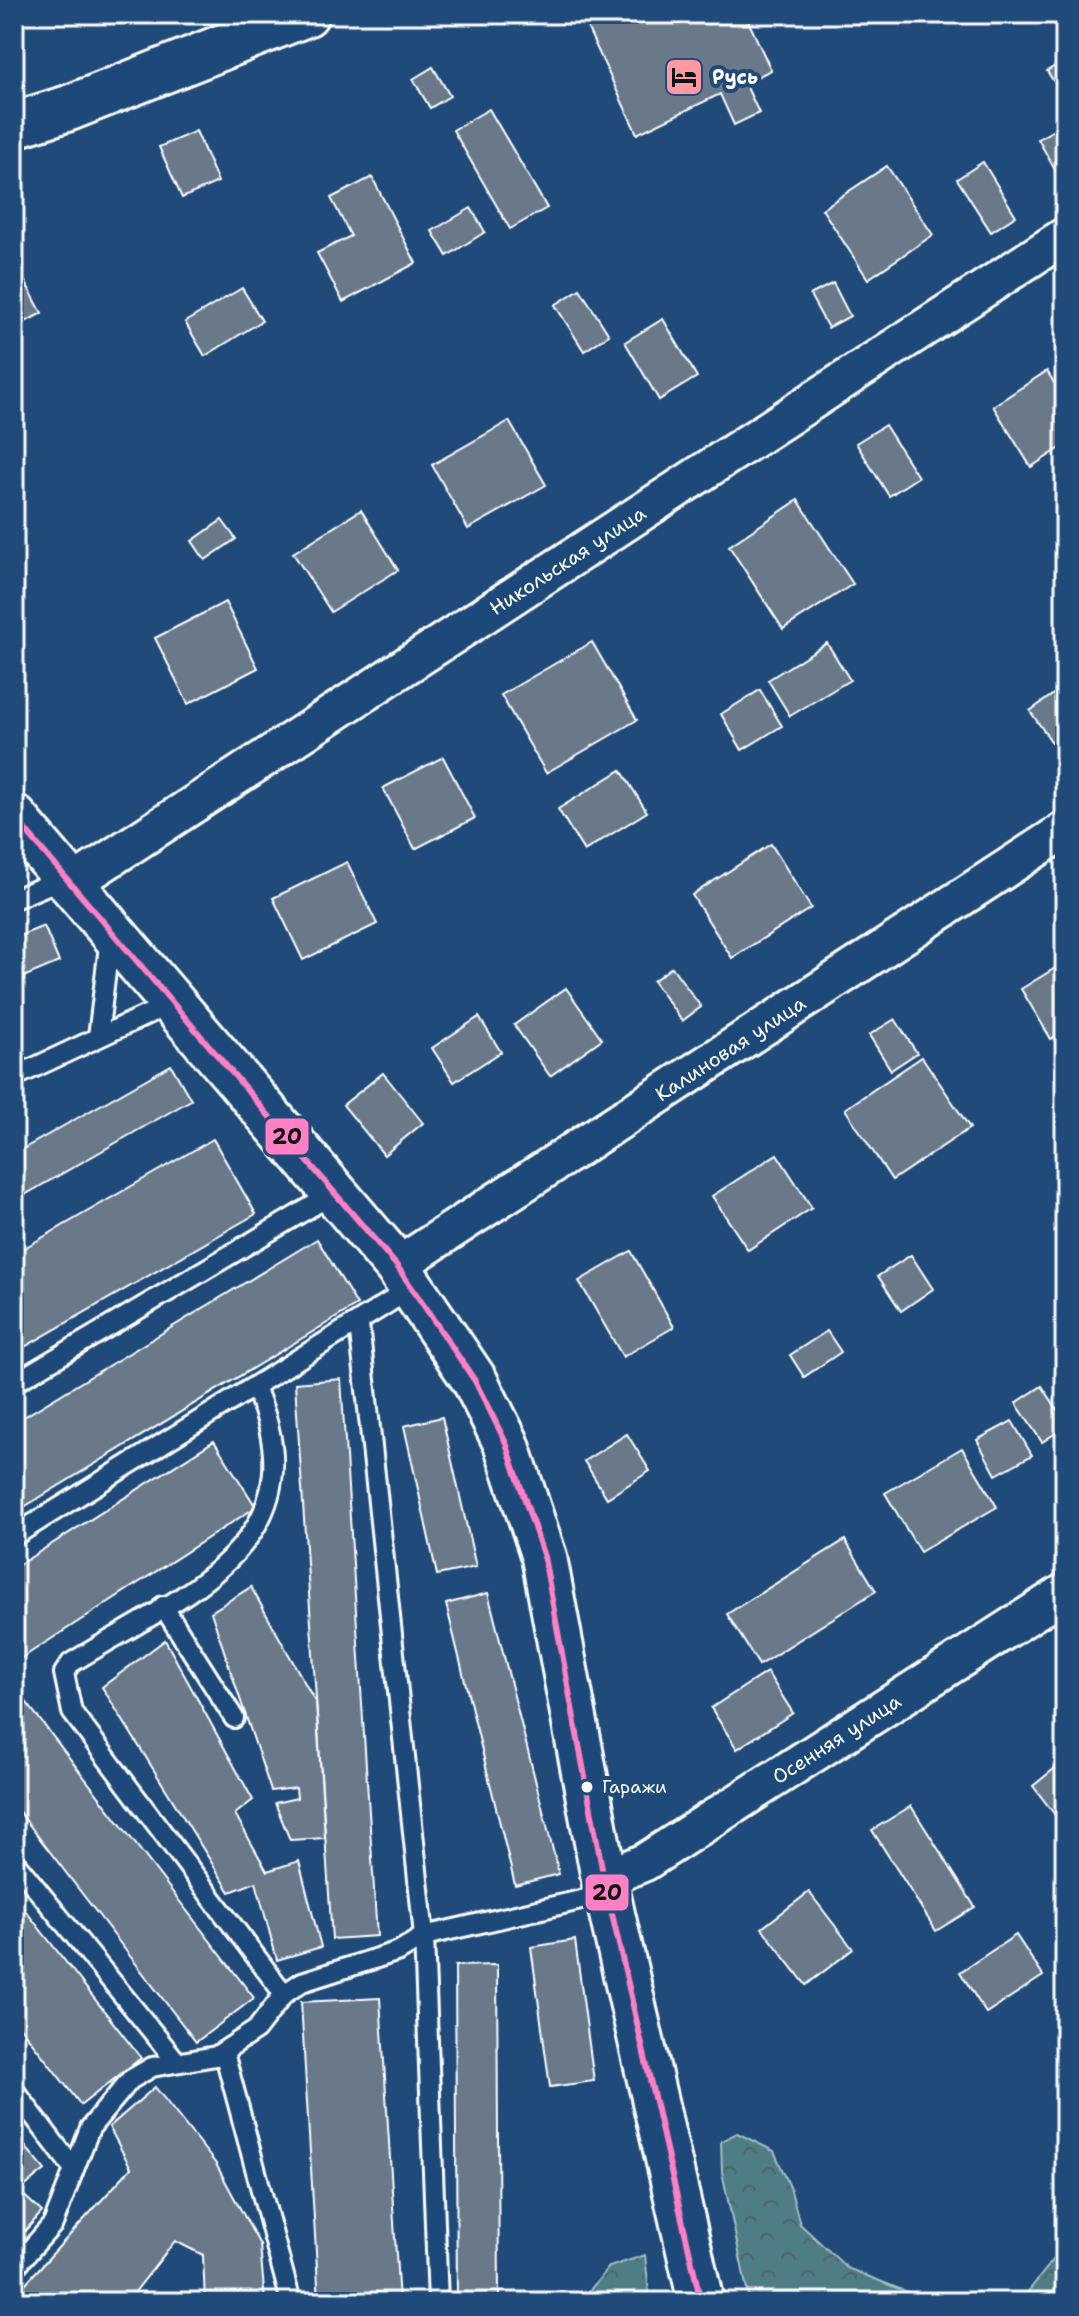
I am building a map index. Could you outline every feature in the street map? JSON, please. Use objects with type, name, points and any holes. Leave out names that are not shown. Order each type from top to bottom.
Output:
[{"type":"street","points":[[14,125],[69,108],[306,14]]},
{"type":"street","name":"Никольская улица","points":[[67,882],[1065,236]]},
{"type":"street","points":[[14,817],[336,1192],[404,1277],[475,1381],[506,1443],[536,1524],[606,1886],[701,2302]]},
{"type":"street","name":"Калиновая улица","points":[[404,1277],[1065,830]]},
{"type":"street","name":"Осенняя улица","points":[[606,1886],[1065,1592]]},
{"type":"lane","points":[[14,899],[67,882]]},
{"type":"lane","points":[[98,1037],[110,932]]},
{"type":"lane","points":[[14,1077],[172,1003]]},
{"type":"lane","points":[[14,1383],[336,1192]]},
{"type":"lane","points":[[14,1536],[359,1324],[404,1277]]},
{"type":"lane","points":[[359,1324],[424,1936],[438,2302]]},
{"type":"lane","points":[[255,1388],[271,1421],[275,1461],[272,1496],[262,1521],[220,1570],[71,1663],[64,1673],[65,1693],[72,1712],[284,1994]]},
{"type":"lane","points":[[163,1606],[234,1718]]},
{"type":"lane","points":[[14,1861],[177,2062]]},
{"type":"lane","points":[[14,2268],[53,2224],[90,2128],[130,2080],[152,2067],[224,2052],[256,2030],[284,1994],[323,1974],[399,1951],[424,1936],[606,1886]]},
{"type":"lane","points":[[224,2052],[291,2302]]},
{"type":"lane","points":[[14,2090],[73,2168]]},
{"type":"green space","points":[[737,2133],[774,2151],[790,2187],[800,2224],[847,2268],[907,2292],[965,2301],[1023,2298],[1065,2245],[1065,2302],[798,2302],[795,2298],[785,2302],[755,2302],[748,2295],[722,2172],[721,2141]]},
{"type":"green space","points":[[645,2255],[650,2302],[580,2302],[609,2267]]},
{"type":"building","name":"Русь","points":[[581,14],[745,14],[771,70],[745,83],[759,113],[734,125],[720,94],[637,134]]},
{"type":"building","points":[[1065,60],[1065,99],[1047,71]]},
{"type":"building","points":[[433,67],[450,96],[430,108],[413,79]]},
{"type":"building","points":[[489,109],[547,208],[510,229],[453,130]]},
{"type":"building","points":[[1063,125],[1065,179],[1061,181],[1038,139]]},
{"type":"building","points":[[196,131],[218,182],[182,198],[159,147]]},
{"type":"building","points":[[983,162],[1016,216],[991,232],[957,179]]},
{"type":"building","points":[[887,166],[933,235],[868,279],[822,209]]},
{"type":"building","points":[[372,177],[416,263],[343,302],[317,253],[351,236],[331,198]]},
{"type":"building","points":[[471,208],[485,232],[447,256],[432,231]]},
{"type":"building","points":[[14,261],[42,313],[14,328]]},
{"type":"building","points":[[833,283],[850,316],[828,328],[810,295]]},
{"type":"building","points":[[242,288],[262,321],[205,356],[185,322]]},
{"type":"building","points":[[580,289],[609,335],[584,351],[555,305]]},
{"type":"building","points":[[663,319],[697,377],[659,400],[625,342]]},
{"type":"building","points":[[1047,371],[1065,401],[1065,445],[1031,467],[993,406]]},
{"type":"building","points":[[509,421],[546,485],[468,529],[432,465]]},
{"type":"building","points":[[885,425],[918,477],[889,496],[856,443]]},
{"type":"building","points":[[798,500],[853,584],[783,629],[729,546]]},
{"type":"building","points":[[361,510],[398,570],[331,612],[293,553]]},
{"type":"building","points":[[222,520],[236,539],[205,560],[192,541]]},
{"type":"building","points":[[225,602],[258,668],[188,704],[155,638]]},
{"type":"building","points":[[592,642],[637,720],[546,773],[501,695]]},
{"type":"building","points":[[827,643],[850,680],[790,716],[768,680]]},
{"type":"building","points":[[760,690],[782,726],[742,750],[721,714]]},
{"type":"building","points":[[1055,693],[1065,707],[1065,746],[1058,751],[1030,711]]},
{"type":"building","points":[[443,757],[475,818],[415,849],[383,788]]},
{"type":"building","points":[[621,770],[647,812],[584,851],[558,809]]},
{"type":"building","points":[[771,844],[811,908],[732,958],[692,895]]},
{"type":"building","points":[[347,862],[377,924],[303,960],[273,898]]},
{"type":"building","points":[[44,926],[59,962],[14,981],[14,938]]},
{"type":"building","points":[[1065,962],[1065,1030],[1051,1039],[1021,989]]},
{"type":"building","points":[[672,967],[701,1007],[682,1021],[653,981]]},
{"type":"building","points":[[566,988],[602,1039],[550,1076],[514,1025]]},
{"type":"building","points":[[479,1017],[501,1052],[454,1082],[432,1048]]},
{"type":"building","points":[[895,1019],[917,1053],[891,1070],[869,1035]]},
{"type":"building","points":[[922,1057],[970,1128],[892,1180],[845,1109]]},
{"type":"building","points":[[171,1065],[191,1100],[14,1201],[14,1154]]},
{"type":"building","points":[[383,1073],[423,1123],[384,1155],[343,1105]]},
{"type":"building","points":[[213,1139],[256,1214],[14,1353],[14,1254]]},
{"type":"building","points":[[777,1154],[812,1208],[748,1250],[712,1196]]},
{"type":"building","points":[[317,1239],[357,1305],[14,1513],[14,1423]]},
{"type":"building","points":[[631,1251],[674,1327],[623,1357],[579,1281]]},
{"type":"building","points":[[911,1255],[933,1289],[901,1311],[878,1276]]},
{"type":"building","points":[[827,1331],[841,1352],[804,1377],[790,1355]]},
{"type":"building","points":[[341,1379],[377,1936],[332,1939],[295,1383]]},
{"type":"building","points":[[1042,1386],[1065,1421],[1065,1427],[1042,1442],[1016,1403]]},
{"type":"building","points":[[442,1417],[476,1567],[437,1575],[404,1426]]},
{"type":"building","points":[[1012,1421],[1032,1455],[996,1475],[977,1440]]},
{"type":"building","points":[[627,1434],[650,1471],[607,1498],[584,1461]]},
{"type":"building","points":[[214,1441],[256,1507],[14,1663],[14,1568]]},
{"type":"building","points":[[962,1448],[997,1507],[920,1552],[885,1493]]},
{"type":"building","points":[[845,1540],[876,1591],[759,1665],[727,1614]]},
{"type":"building","points":[[251,1587],[316,1703],[325,1838],[290,1840],[275,1803],[297,1798],[296,1788],[271,1791],[211,1612]]},
{"type":"building","points":[[488,1593],[559,1874],[515,1885],[446,1604]]},
{"type":"building","points":[[165,1640],[253,1800],[235,1814],[267,1871],[299,1861],[321,1947],[277,1960],[256,1882],[230,1892],[102,1687]]},
{"type":"building","points":[[767,1672],[793,1713],[737,1749],[711,1708]]},
{"type":"building","points":[[14,1686],[254,1998],[196,2042],[14,1805]]},
{"type":"building","points":[[1065,1760],[1065,1828],[1033,1786]]},
{"type":"building","points":[[911,1806],[975,1907],[936,1931],[872,1830]]},
{"type":"building","points":[[809,1892],[853,1949],[806,1985],[762,1928]]},
{"type":"building","points":[[14,1896],[141,2058],[81,2105],[14,2019]]},
{"type":"building","points":[[1016,1935],[1043,1976],[986,2013],[960,1972]]},
{"type":"building","points":[[575,1940],[594,2081],[550,2087],[531,1947]]},
{"type":"building","points":[[497,1965],[499,2302],[457,2302],[455,1966]]},
{"type":"building","points":[[380,1998],[399,2302],[319,2302],[301,2002]]},
{"type":"building","points":[[155,2087],[216,2164],[260,2245],[265,2302],[205,2302],[203,2255],[175,2241],[127,2302],[14,2302],[14,2296],[131,2168],[109,2127]]},
{"type":"building","points":[[14,2133],[45,2170],[19,2191],[14,2185]]},
{"type":"building","points":[[19,2191],[42,2212],[14,2243],[14,2197]]},
{"type":"transit line","name":"20","points":[[14,817],[397,1266],[475,1381],[506,1443],[544,1557],[604,1879],[701,2302]]},
{"type":"place","name":"Русь","points":[[684,77]]},
{"type":"place","name":"Гаражи","points":[[587,1787]]}]
